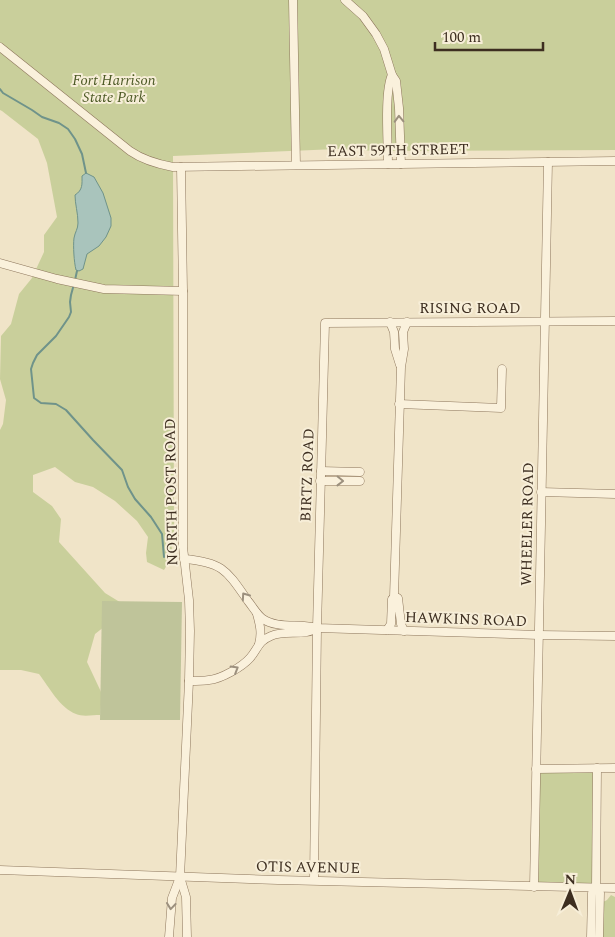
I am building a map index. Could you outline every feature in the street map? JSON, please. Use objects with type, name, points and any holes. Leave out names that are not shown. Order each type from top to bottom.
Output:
[{"type":"street","points":[[293,0],[296,165]]},
{"type":"street","points":[[345,0],[363,16],[376,34],[396,81],[401,164]]},
{"type":"street","name":"EAST 59TH STREET","points":[[0,48],[130,151],[141,158],[157,164],[173,167],[615,161]]},
{"type":"street","points":[[388,164],[387,106],[389,80],[392,75]]},
{"type":"street","name":"WHEELER ROAD","points":[[534,887],[548,162]]},
{"type":"street","name":"NORTH POST ROAD","points":[[169,937],[172,898],[180,877],[189,681],[189,606],[183,530],[181,167]]},
{"type":"street","points":[[0,263],[96,288],[183,291]]},
{"type":"street","name":"RISING ROAD","points":[[325,323],[615,321]]},
{"type":"street","points":[[390,322],[394,332],[400,367]]},
{"type":"street","points":[[386,630],[391,624],[392,598],[394,597],[400,367],[404,349],[403,332],[407,322]]},
{"type":"street","name":"BIRTZ ROAD","points":[[314,880],[316,628],[325,323]]},
{"type":"street","points":[[400,404],[501,408],[502,369]]},
{"type":"street","points":[[321,470],[360,472]]},
{"type":"street","points":[[320,481],[360,481]]},
{"type":"street","points":[[542,492],[615,494]]},
{"type":"street","name":"HAWKINS ROAD","points":[[184,559],[207,562],[224,570],[263,619],[278,624],[309,625],[316,628],[615,636]]},
{"type":"street","points":[[394,597],[398,598],[400,624],[404,631]]},
{"type":"street","points":[[256,611],[261,630],[259,644]]},
{"type":"street","name":"HAWKINS ROAD","points":[[189,681],[210,680],[221,677],[247,661],[259,644],[277,633],[311,632],[316,628]]},
{"type":"street","points":[[597,768],[596,888],[600,893],[599,937]]},
{"type":"street","points":[[536,769],[615,768]]},
{"type":"street","name":"OTIS AVENUE","points":[[0,870],[180,877],[615,888]]},
{"type":"street","name":"NORTH POST ROAD","points":[[180,877],[186,896],[187,937]]},
{"type":"street","points":[[591,937],[592,892],[596,888]]},
{"type":"green space","name":"Fort Harrison State Park","points":[[0,0],[615,0],[615,150],[377,151],[337,149],[173,156],[174,537],[169,532],[173,555],[164,570],[147,562],[148,537],[137,521],[115,501],[93,487],[75,482],[55,467],[33,475],[33,492],[52,506],[61,519],[59,542],[105,593],[123,604],[109,623],[95,634],[87,662],[102,694],[100,715],[81,715],[70,711],[55,697],[39,674],[21,670],[0,670],[0,430],[3,424],[6,400],[0,379],[1,336],[11,324],[19,294],[32,278],[44,252],[44,235],[57,217],[47,163],[38,139],[0,110]]},
{"type":"green space","points":[[102,601],[182,602],[180,720],[100,720]]},
{"type":"green space","points":[[597,768],[596,888],[534,887],[536,769]]},
{"type":"green space","points":[[611,895],[615,897],[615,937],[603,937],[603,902]]},
{"type":"water","points":[[86,173],[94,177],[103,193],[111,218],[111,226],[99,246],[87,254],[83,269],[79,271],[76,270],[74,254],[74,238],[78,227],[75,195],[81,189],[82,176]]},
{"type":"waterway","points":[[0,89],[3,93],[42,117],[59,123],[68,129],[82,154],[86,173]]},
{"type":"waterway","points":[[75,280],[77,271]]},
{"type":"waterway","points":[[74,284],[69,317],[56,336],[37,355],[33,363],[31,369],[34,398],[41,403],[56,404],[66,410],[122,470],[135,499],[151,517],[162,534],[164,557]]}]
